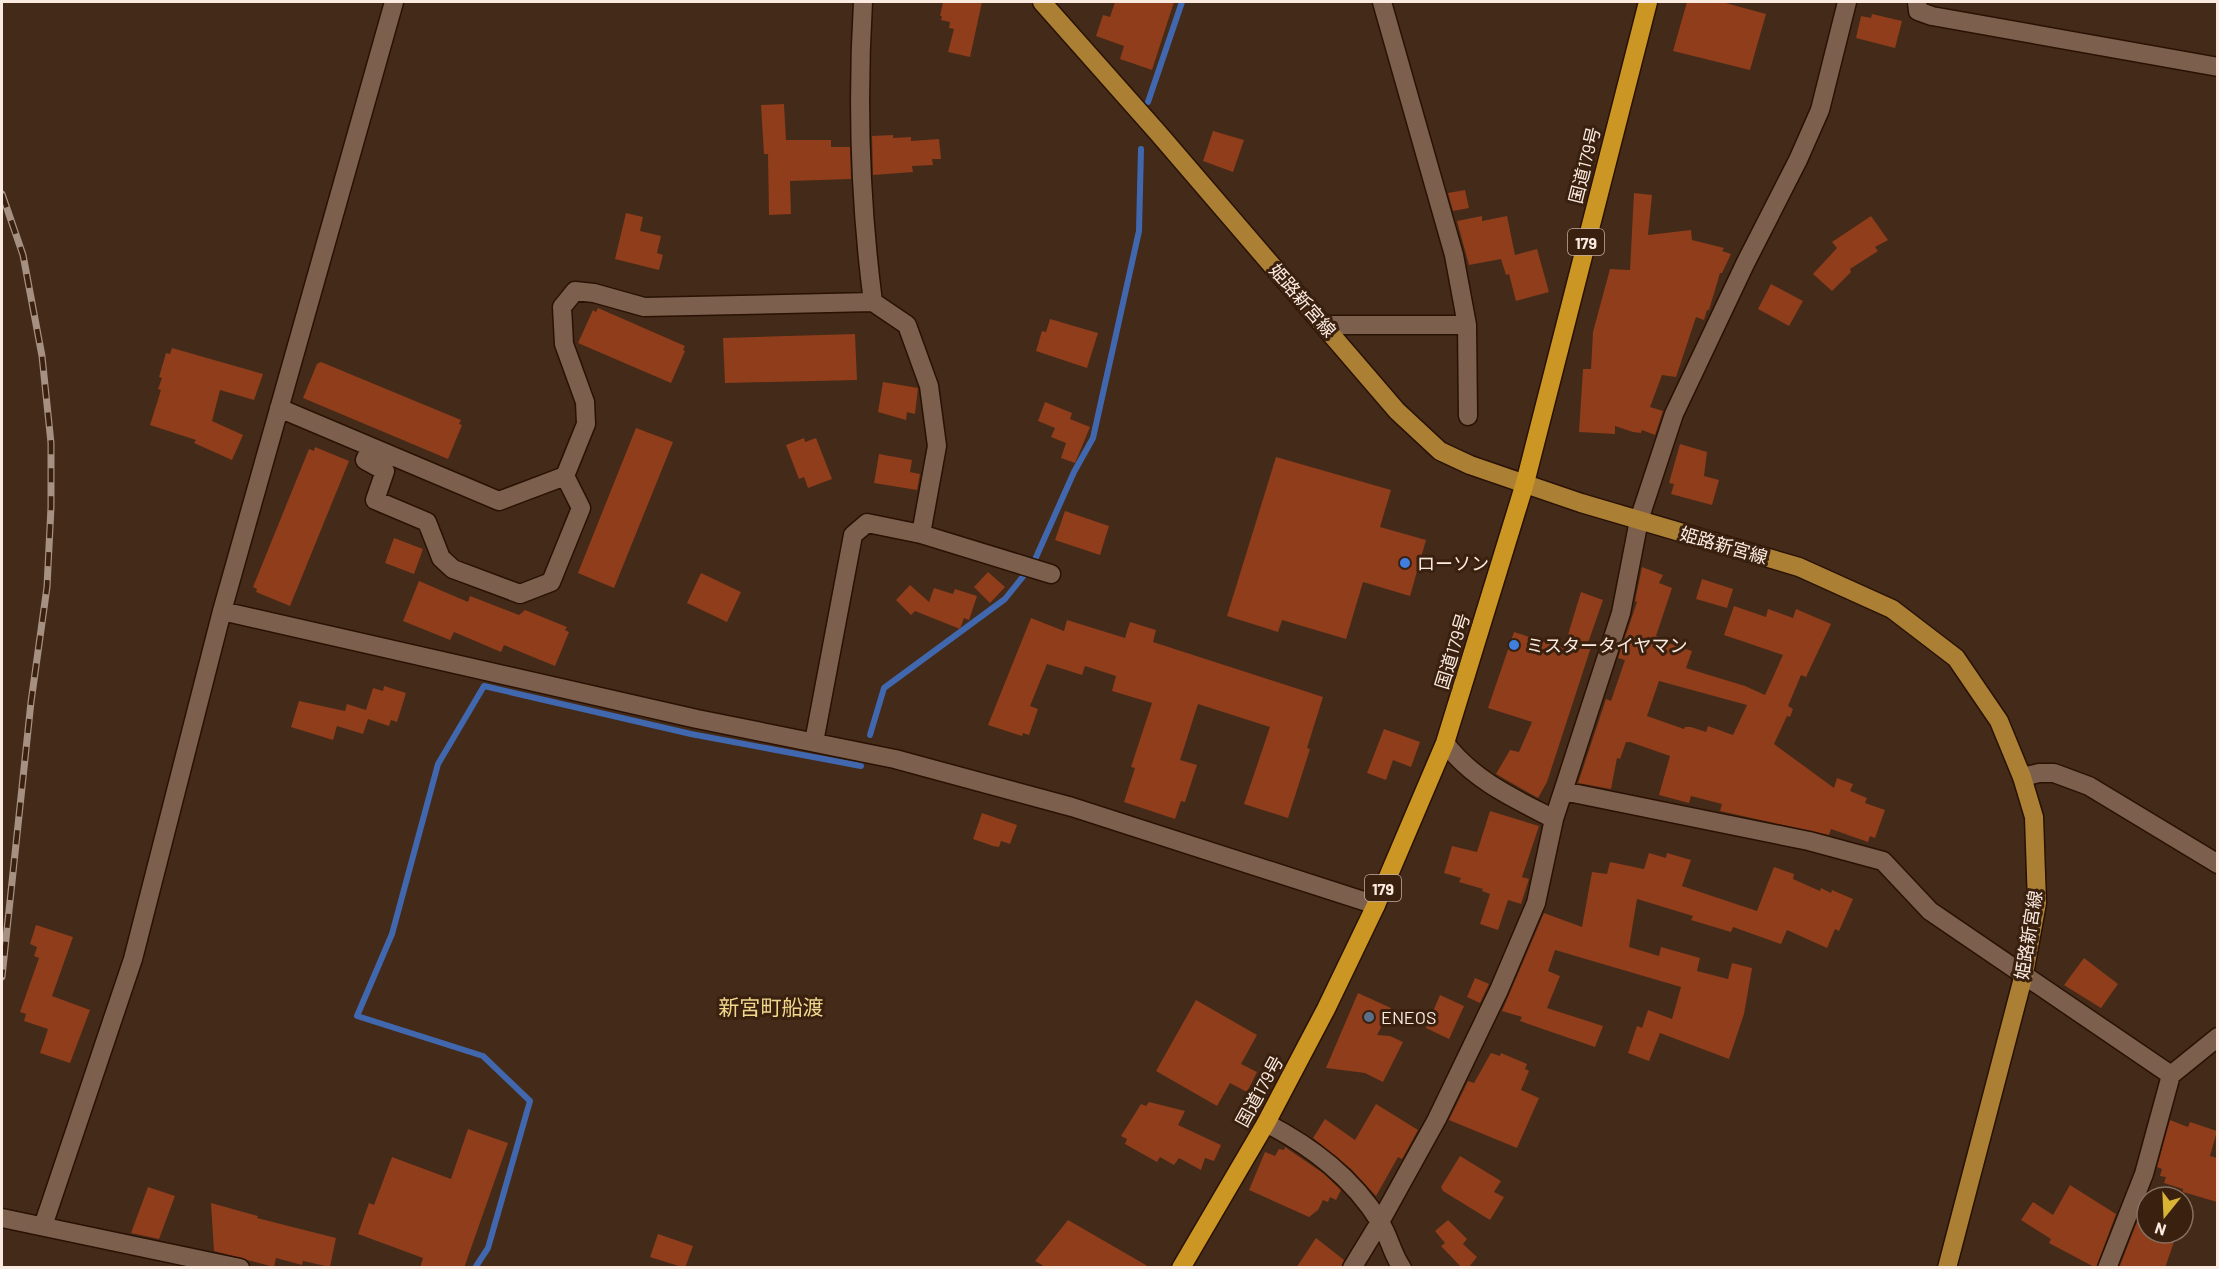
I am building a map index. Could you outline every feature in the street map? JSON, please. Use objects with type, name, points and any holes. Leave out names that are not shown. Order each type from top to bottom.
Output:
[{"type":"highway","name":"国道179号","points":[[1181,1268],[1266,1123],[1326,1009],[1376,904],[1444,743],[1525,483],[1648,2]]},
{"type":"main road","name":"姫路新宮線","points":[[1042,2],[1325,325],[1402,417],[1440,451],[1470,465],[1639,520],[1799,567],[1892,609],[1956,658],[1999,721],[2022,777],[2034,817],[2037,903],[2024,974],[1947,1268]]},
{"type":"street","points":[[43,1226],[133,959],[222,611],[394,2]]},
{"type":"street","points":[[863,2],[858,78],[864,230],[873,302]]},
{"type":"street","points":[[1382,2],[1454,255],[1467,325],[1468,416]]},
{"type":"street","points":[[1352,1268],[1437,1119],[1499,990],[1536,903],[1554,819],[1621,613],[1639,520],[1674,414],[1745,264],[1798,160],[1820,110],[1847,2]]},
{"type":"street","points":[[1917,2],[1918,11],[1932,16],[2217,67]]},
{"type":"street","points":[[279,408],[499,501],[565,476],[586,424],[585,402],[564,344],[562,307],[575,291],[594,293],[644,307],[873,302],[907,325],[929,386],[937,446],[921,534]]},
{"type":"street","points":[[1325,325],[1467,325]]},
{"type":"street","points":[[371,447],[365,460],[385,471],[375,500],[427,522],[441,558],[453,569],[520,594],[551,582],[581,508],[565,476]]},
{"type":"street","points":[[814,742],[853,535],[867,523],[921,534],[1051,573]]},
{"type":"street","points":[[222,611],[686,716],[895,759],[1072,807],[1376,904]]},
{"type":"street","points":[[1444,743],[1459,762],[1490,785],[1554,819]]},
{"type":"street","points":[[2022,777],[2039,773],[2054,773],[2089,786],[2217,864]]},
{"type":"street","points":[[1563,791],[1809,841],[1883,861],[1930,911],[2171,1076]]},
{"type":"street","points":[[2106,1268],[2144,1174],[2171,1076],[2217,1037]]},
{"type":"street","points":[[1266,1123],[1295,1138],[1334,1166],[1380,1222],[1402,1268]]},
{"type":"street","points":[[2,1218],[181,1261],[240,1268]]},
{"type":"building","points":[[943,2],[982,2],[970,57],[948,52],[954,29],[949,28],[950,22],[941,20]]},
{"type":"building","points":[[1115,2],[1174,2],[1152,70],[1120,59],[1124,46],[1096,36],[1103,15],[1110,17]]},
{"type":"building","points":[[1687,2],[1722,2],[1766,14],[1750,70],[1673,51]]},
{"type":"building","points":[[1872,14],[1902,21],[1895,48],[1856,38],[1861,16],[1871,18]]},
{"type":"building","points":[[784,104],[786,140],[831,140],[831,147],[850,147],[851,179],[790,181],[791,214],[769,215],[768,154],[764,154],[761,105]]},
{"type":"building","points":[[1213,131],[1244,140],[1233,172],[1203,161]]},
{"type":"building","points":[[893,135],[893,138],[911,137],[911,141],[939,139],[941,159],[932,159],[933,165],[912,166],[913,172],[873,175],[872,136]]},
{"type":"building","points":[[1465,190],[1469,208],[1453,211],[1448,193]]},
{"type":"building","points":[[1634,193],[1652,195],[1648,235],[1691,230],[1692,240],[1724,248],[1722,251],[1731,254],[1720,273],[1704,320],[1696,317],[1676,377],[1662,375],[1650,407],[1663,411],[1655,435],[1642,430],[1641,433],[1633,432],[1615,426],[1615,434],[1579,432],[1583,369],[1591,369],[1593,332],[1610,269],[1630,270]]},
{"type":"building","points":[[626,213],[643,217],[640,231],[661,236],[657,253],[663,255],[659,270],[615,259]]},
{"type":"building","points":[[1482,216],[1482,221],[1507,216],[1515,255],[1537,249],[1549,292],[1516,301],[1509,274],[1506,275],[1501,259],[1469,265],[1457,221]]},
{"type":"building","points":[[1871,216],[1888,240],[1875,247],[1878,251],[1850,269],[1851,272],[1832,291],[1813,274],[1837,248],[1832,242]]},
{"type":"building","points":[[1771,284],[1803,301],[1789,326],[1758,309]]},
{"type":"building","points":[[598,308],[685,346],[671,383],[578,343],[593,310],[596,312]]},
{"type":"building","points":[[1050,319],[1098,333],[1087,368],[1036,351],[1042,331],[1046,332]]},
{"type":"building","points":[[855,334],[857,380],[725,383],[723,338]]},
{"type":"building","points":[[172,348],[263,374],[254,400],[220,390],[212,421],[243,435],[232,460],[194,443],[196,440],[150,425],[161,390],[158,389],[162,378],[159,377],[166,353],[170,354]]},
{"type":"building","points":[[321,362],[461,420],[459,424],[462,425],[448,459],[303,398],[317,364]]},
{"type":"building","points":[[883,382],[918,388],[915,414],[907,412],[906,420],[878,412]]},
{"type":"building","points":[[1045,402],[1072,413],[1070,419],[1090,427],[1075,463],[1061,458],[1066,443],[1051,437],[1055,428],[1038,421]]},
{"type":"building","points":[[636,428],[673,442],[614,588],[578,573]]},
{"type":"building","points":[[804,438],[805,442],[816,438],[832,479],[808,488],[804,477],[799,479],[786,445]]},
{"type":"building","points":[[1680,444],[1707,452],[1704,476],[1719,480],[1712,505],[1671,494],[1674,484],[1669,483]]},
{"type":"building","points":[[315,447],[349,461],[290,606],[256,592],[257,589],[253,587],[309,449],[314,451]]},
{"type":"building","points":[[879,454],[912,460],[910,472],[920,474],[917,490],[874,483]]},
{"type":"building","points":[[1276,457],[1391,490],[1380,527],[1426,540],[1410,596],[1363,582],[1346,639],[1282,620],[1278,632],[1227,616]]},
{"type":"building","points":[[1065,511],[1109,526],[1100,555],[1055,540]]},
{"type":"building","points":[[394,538],[423,549],[414,574],[385,563]]},
{"type":"building","points":[[1642,567],[1663,575],[1659,583],[1672,588],[1656,636],[1666,639],[1665,642],[1692,651],[1686,668],[1745,686],[1765,695],[1783,655],[1724,635],[1734,606],[1766,617],[1768,609],[1793,618],[1796,609],[1831,624],[1806,677],[1801,675],[1788,706],[1793,709],[1790,717],[1787,716],[1774,744],[1834,788],[1837,778],[1853,784],[1850,791],[1867,798],[1865,803],[1885,810],[1875,838],[1870,836],[1868,842],[1831,829],[1829,835],[1720,811],[1722,804],[1691,796],[1689,803],[1659,795],[1670,756],[1630,742],[1626,742],[1620,759],[1617,758],[1611,789],[1578,783],[1606,699],[1611,701],[1625,660],[1618,658],[1637,602],[1635,601]],"holes":[[[1659,681],[1747,705],[1733,735],[1708,726],[1706,732],[1691,727],[1684,729],[1647,716]]]},
{"type":"building","points":[[988,572],[1005,587],[990,603],[974,587]]},
{"type":"building","points":[[701,573],[741,592],[727,622],[687,603]]},
{"type":"building","points":[[1702,579],[1733,589],[1727,608],[1696,599]]},
{"type":"building","points":[[419,581],[468,602],[470,596],[519,615],[525,610],[567,627],[565,630],[569,632],[555,666],[504,645],[501,652],[454,632],[450,640],[403,621]]},
{"type":"building","points":[[910,585],[929,602],[934,588],[953,594],[955,589],[977,596],[969,620],[964,618],[960,629],[915,611],[911,615],[896,600]]},
{"type":"building","points":[[1581,592],[1603,600],[1588,643],[1592,644],[1547,782],[1538,798],[1496,774],[1510,750],[1519,752],[1532,722],[1488,708],[1514,632],[1564,648]]},
{"type":"building","points":[[1031,618],[1064,631],[1067,620],[1125,638],[1130,622],[1156,630],[1153,642],[1323,697],[1307,748],[1310,749],[1288,818],[1244,804],[1270,727],[1198,704],[1180,760],[1197,765],[1185,802],[1181,801],[1175,819],[1124,802],[1135,768],[1131,767],[1152,703],[1112,691],[1116,676],[1085,666],[1082,675],[1047,664],[1030,706],[1038,709],[1029,735],[1023,733],[1022,736],[988,725]]},
{"type":"building","points":[[384,686],[406,693],[397,722],[391,720],[389,726],[368,719],[363,734],[337,726],[333,740],[291,727],[299,701],[345,711],[347,704],[366,710],[373,688],[383,691]]},
{"type":"building","points":[[1384,729],[1420,742],[1411,767],[1393,760],[1386,780],[1367,773]]},
{"type":"building","points":[[1490,811],[1539,826],[1522,877],[1529,879],[1521,904],[1508,900],[1498,930],[1480,924],[1490,894],[1482,891],[1483,889],[1459,882],[1461,878],[1444,873],[1452,846],[1477,852]]},
{"type":"building","points":[[982,813],[1017,825],[1010,844],[1001,841],[999,847],[973,839]]},
{"type":"building","points":[[1649,853],[1666,858],[1667,853],[1691,860],[1682,886],[1757,911],[1774,867],[1794,874],[1793,879],[1820,891],[1821,888],[1831,893],[1832,890],[1853,899],[1839,931],[1835,929],[1827,948],[1787,930],[1781,944],[1733,927],[1731,932],[1691,920],[1693,916],[1637,899],[1629,947],[1659,956],[1661,947],[1700,958],[1697,971],[1728,979],[1732,963],[1752,968],[1744,1014],[1729,1059],[1660,1033],[1649,1061],[1628,1053],[1637,1026],[1642,1028],[1648,1010],[1672,1019],[1681,987],[1555,950],[1548,971],[1560,976],[1547,1008],[1603,1026],[1595,1047],[1520,1021],[1522,1017],[1502,1011],[1544,913],[1582,927],[1592,872],[1607,874],[1610,862],[1644,869]]},
{"type":"building","points":[[36,925],[73,937],[52,996],[90,1010],[70,1063],[40,1053],[48,1029],[24,1021],[26,1014],[20,1012],[39,958],[34,956],[37,947],[30,944]]},
{"type":"building","points":[[2084,958],[2118,984],[2101,1008],[2064,985]]},
{"type":"building","points":[[1475,978],[1489,984],[1480,1003],[1467,997]]},
{"type":"building","points":[[1358,993],[1391,1008],[1377,1035],[1390,1036],[1403,1042],[1383,1082],[1365,1073],[1326,1068]]},
{"type":"building","points":[[1440,995],[1464,1006],[1449,1039],[1426,1028]]},
{"type":"building","points":[[1196,1000],[1257,1035],[1241,1064],[1257,1072],[1247,1092],[1230,1083],[1217,1106],[1156,1071]]},
{"type":"building","points":[[1491,1053],[1500,1056],[1501,1053],[1527,1064],[1525,1069],[1529,1071],[1521,1090],[1539,1098],[1517,1148],[1449,1120],[1468,1081],[1474,1083]]},
{"type":"building","points":[[1149,1102],[1185,1111],[1178,1125],[1221,1145],[1214,1161],[1205,1158],[1201,1170],[1179,1158],[1174,1165],[1160,1157],[1157,1162],[1125,1144],[1127,1139],[1121,1136],[1141,1104],[1146,1106]]},
{"type":"building","points":[[1376,1104],[1418,1130],[1402,1159],[1398,1157],[1376,1196],[1351,1169],[1313,1138],[1325,1119],[1355,1140]]},
{"type":"building","points":[[2170,1120],[2188,1127],[2190,1122],[2217,1131],[2210,1156],[2217,1158],[2217,1202],[2195,1196],[2195,1185],[2164,1183],[2166,1177],[2160,1176],[2162,1169],[2157,1167]]},
{"type":"building","points":[[468,1129],[508,1143],[464,1268],[420,1268],[423,1258],[358,1234],[369,1203],[374,1205],[392,1157],[451,1179]]},
{"type":"building","points":[[1285,1147],[1323,1173],[1341,1190],[1336,1200],[1330,1197],[1328,1202],[1323,1200],[1318,1210],[1309,1217],[1249,1190],[1265,1152],[1275,1156],[1279,1149],[1284,1150]]},
{"type":"building","points":[[1460,1156],[1501,1181],[1494,1192],[1504,1197],[1490,1220],[1443,1191],[1441,1187]]},
{"type":"building","points":[[2070,1185],[2116,1214],[2096,1268],[2049,1243],[2051,1239],[2021,1220],[2033,1202],[2053,1215]]},
{"type":"building","points":[[148,1187],[175,1196],[159,1239],[131,1233]]},
{"type":"building","points":[[211,1203],[258,1216],[257,1218],[336,1238],[330,1267],[303,1261],[302,1265],[276,1258],[274,1267],[214,1251]]},
{"type":"building","points":[[1068,1220],[1151,1268],[1047,1268],[1035,1261]]},
{"type":"building","points":[[1448,1220],[1467,1239],[1463,1244],[1477,1257],[1468,1268],[1462,1268],[1441,1246],[1445,1243],[1435,1231]]},
{"type":"building","points":[[2135,1227],[2135,1245],[2173,1245],[2165,1268],[2119,1268]]},
{"type":"building","points":[[658,1234],[693,1246],[685,1268],[650,1257]]},
{"type":"building","points":[[1316,1238],[1344,1260],[1341,1268],[1296,1268]]},
{"type":"waterway","points":[[1148,102],[1182,2]]},
{"type":"waterway","points":[[870,735],[884,688],[1005,599],[1033,564],[1074,472],[1093,438],[1139,231],[1141,149]]},
{"type":"waterway","points":[[475,1268],[488,1248],[530,1101],[483,1056],[357,1016],[392,934],[438,764],[484,686],[691,734],[861,766]]},
{"type":"railway","points":[[2,194],[23,255],[42,356],[51,443],[47,587],[31,702],[2,977]]},
{"type":"place","name":"ローソン","points":[[1405,563]]},
{"type":"place","name":"ミスタータイヤマン","points":[[1514,645]]},
{"type":"place","name":"ENEOS","points":[[1369,1017]]},
{"type":"district","name":"新宮町船渡","points":[[771,1006]]}]
